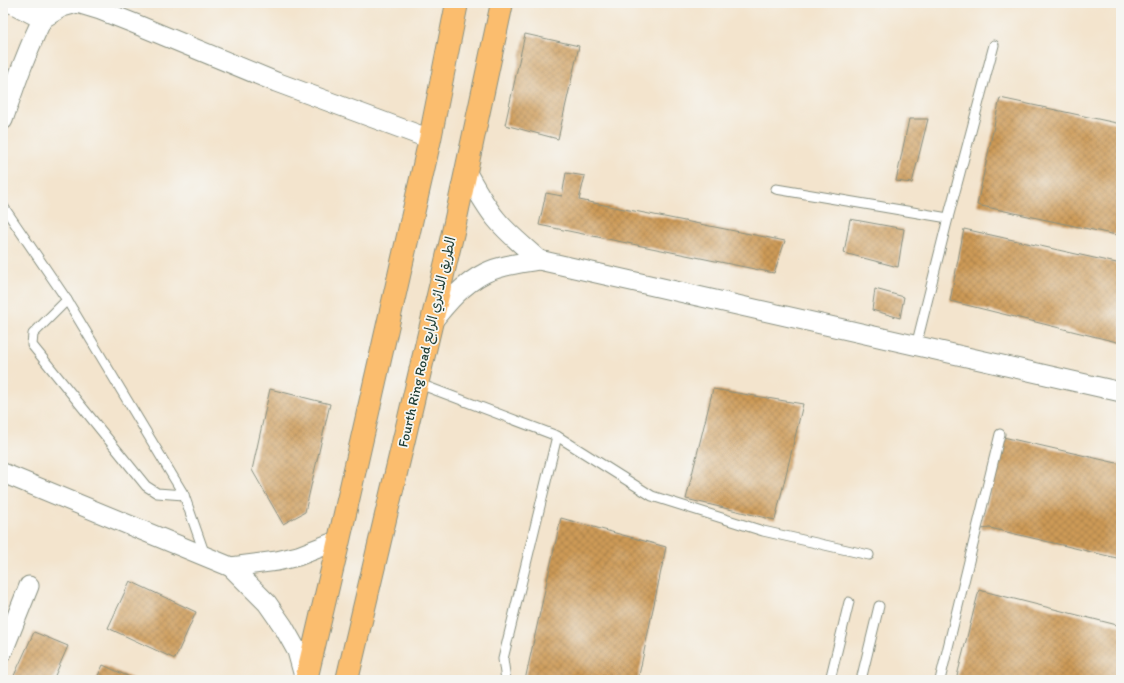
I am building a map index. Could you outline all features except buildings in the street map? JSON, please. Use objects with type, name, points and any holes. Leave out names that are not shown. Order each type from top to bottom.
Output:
[{"type":"main road","points":[[306,680],[430,139],[457,3]]},
{"type":"main road","name":"Fourth Ring Road الطريق الدائري الرابع","points":[[348,680],[466,171],[502,3]]},
{"type":"street","points":[[11,3],[46,11],[77,3],[100,10],[276,82],[430,139]]},
{"type":"street","points":[[3,120],[18,73],[46,11]]},
{"type":"street","points":[[466,171],[496,220],[539,260]]},
{"type":"street","points":[[431,323],[449,300],[470,282],[485,273],[539,260],[1121,392]]},
{"type":"street","points":[[3,473],[231,567],[268,602],[296,650],[306,680]]},
{"type":"street","points":[[231,567],[277,561],[298,556],[339,540]]},
{"type":"street","points":[[3,651],[29,586]]},
{"type":"lane","points":[[916,346],[994,45]]},
{"type":"lane","points":[[776,189],[948,218]]},
{"type":"lane","points":[[3,206],[67,300],[184,495],[205,557]]},
{"type":"lane","points":[[67,300],[33,334],[32,345],[146,486],[157,493],[184,495]]},
{"type":"lane","points":[[417,383],[557,436],[652,496],[763,531],[869,555]]},
{"type":"lane","points":[[940,680],[1000,434]]},
{"type":"lane","points":[[506,680],[503,659],[557,436]]},
{"type":"lane","points":[[830,680],[849,602]]},
{"type":"lane","points":[[861,680],[879,606]]}]
